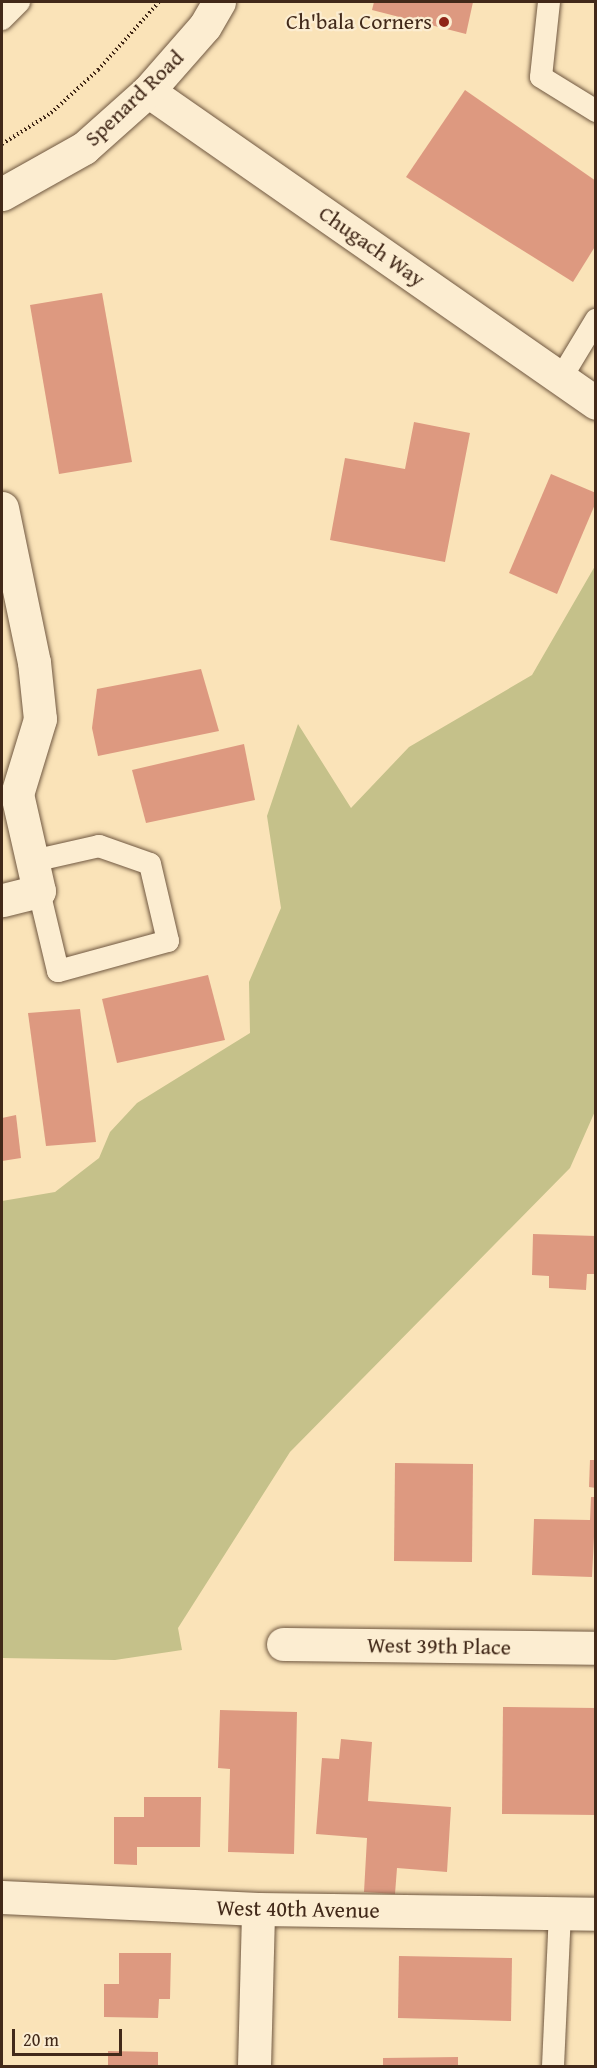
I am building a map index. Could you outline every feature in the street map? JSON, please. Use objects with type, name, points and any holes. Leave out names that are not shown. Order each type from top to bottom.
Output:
[{"type":"street","name":"Spenard Road","points":[[2,194],[84,148],[148,91],[205,26],[219,2]]},
{"type":"street","name":"Chugach Way","points":[[148,91],[596,403]]},
{"type":"street","points":[[2,508],[34,662],[40,719],[17,794],[36,876],[2,900]]},
{"type":"street","name":"West 39th Place","points":[[283,1644],[596,1648]]},
{"type":"street","name":"West 40th Avenue","points":[[2,1898],[258,1909],[596,1914]]},
{"type":"street","points":[[254,2067],[258,1909]]},
{"type":"lane","points":[[2,19],[19,2]]},
{"type":"lane","points":[[549,2],[540,77],[596,111]]},
{"type":"lane","points":[[561,378],[596,320]]},
{"type":"lane","points":[[99,846],[150,864],[168,941],[58,971],[36,876],[99,846]]},
{"type":"lane","points":[[553,2067],[560,1913]]},
{"type":"path","points":[[2,144],[51,113],[98,70],[159,2]]},
{"type":"shaded area","points":[[595,566],[596,1109],[570,1168],[290,1452],[178,1628],[182,1650],[115,1660],[2,1658],[2,1201],[55,1192],[99,1158],[110,1132],[137,1103],[250,1033],[249,982],[281,908],[267,816],[298,724],[351,808],[409,747],[532,675]]},
{"type":"building","name":"Ch'bala Corners","points":[[374,2],[473,2],[466,34],[372,10]]},
{"type":"building","points":[[465,90],[596,181],[596,245],[573,282],[406,177]]},
{"type":"building","points":[[102,293],[132,462],[59,474],[30,305]]},
{"type":"building","points":[[414,422],[470,433],[445,562],[330,540],[345,458],[405,469]]},
{"type":"building","points":[[551,474],[596,493],[596,502],[557,594],[509,573]]},
{"type":"building","points":[[201,669],[219,731],[98,756],[92,728],[97,689]]},
{"type":"building","points":[[244,744],[255,800],[146,823],[132,770]]},
{"type":"building","points":[[208,975],[225,1040],[117,1063],[102,999]]},
{"type":"building","points":[[80,1009],[96,1142],[46,1146],[28,1013]]},
{"type":"building","points":[[16,1115],[21,1158],[2,1161],[2,1118]]},
{"type":"building","points":[[533,1234],[596,1236],[596,1274],[587,1274],[586,1290],[549,1288],[549,1276],[532,1275]]},
{"type":"building","points":[[590,1460],[596,1460],[596,1488],[589,1487]]},
{"type":"building","points":[[395,1463],[473,1464],[472,1562],[394,1561]]},
{"type":"building","points":[[591,1497],[596,1497],[592,1577],[532,1575],[534,1519],[590,1520]]},
{"type":"building","points":[[503,1707],[596,1708],[596,1815],[502,1814]]},
{"type":"building","points":[[220,1710],[297,1712],[294,1854],[228,1852],[230,1769],[218,1768]]},
{"type":"building","points":[[341,1739],[372,1742],[368,1801],[451,1807],[447,1872],[397,1868],[395,1894],[364,1892],[367,1838],[316,1834],[322,1758],[339,1759]]},
{"type":"building","points":[[144,1797],[201,1797],[200,1847],[137,1847],[137,1865],[114,1864],[114,1817],[144,1817]]},
{"type":"building","points":[[119,1953],[171,1953],[170,1999],[159,1999],[158,2018],[104,2017],[104,1984],[119,1984]]},
{"type":"building","points":[[399,1956],[512,1958],[511,2021],[398,2018]]},
{"type":"building","points":[[108,2051],[158,2052],[158,2066],[108,2066]]},
{"type":"building","points":[[458,2057],[458,2066],[383,2066],[383,2058]]},
{"type":"place","name":"Ch'bala Corners","points":[[444,22]]}]
